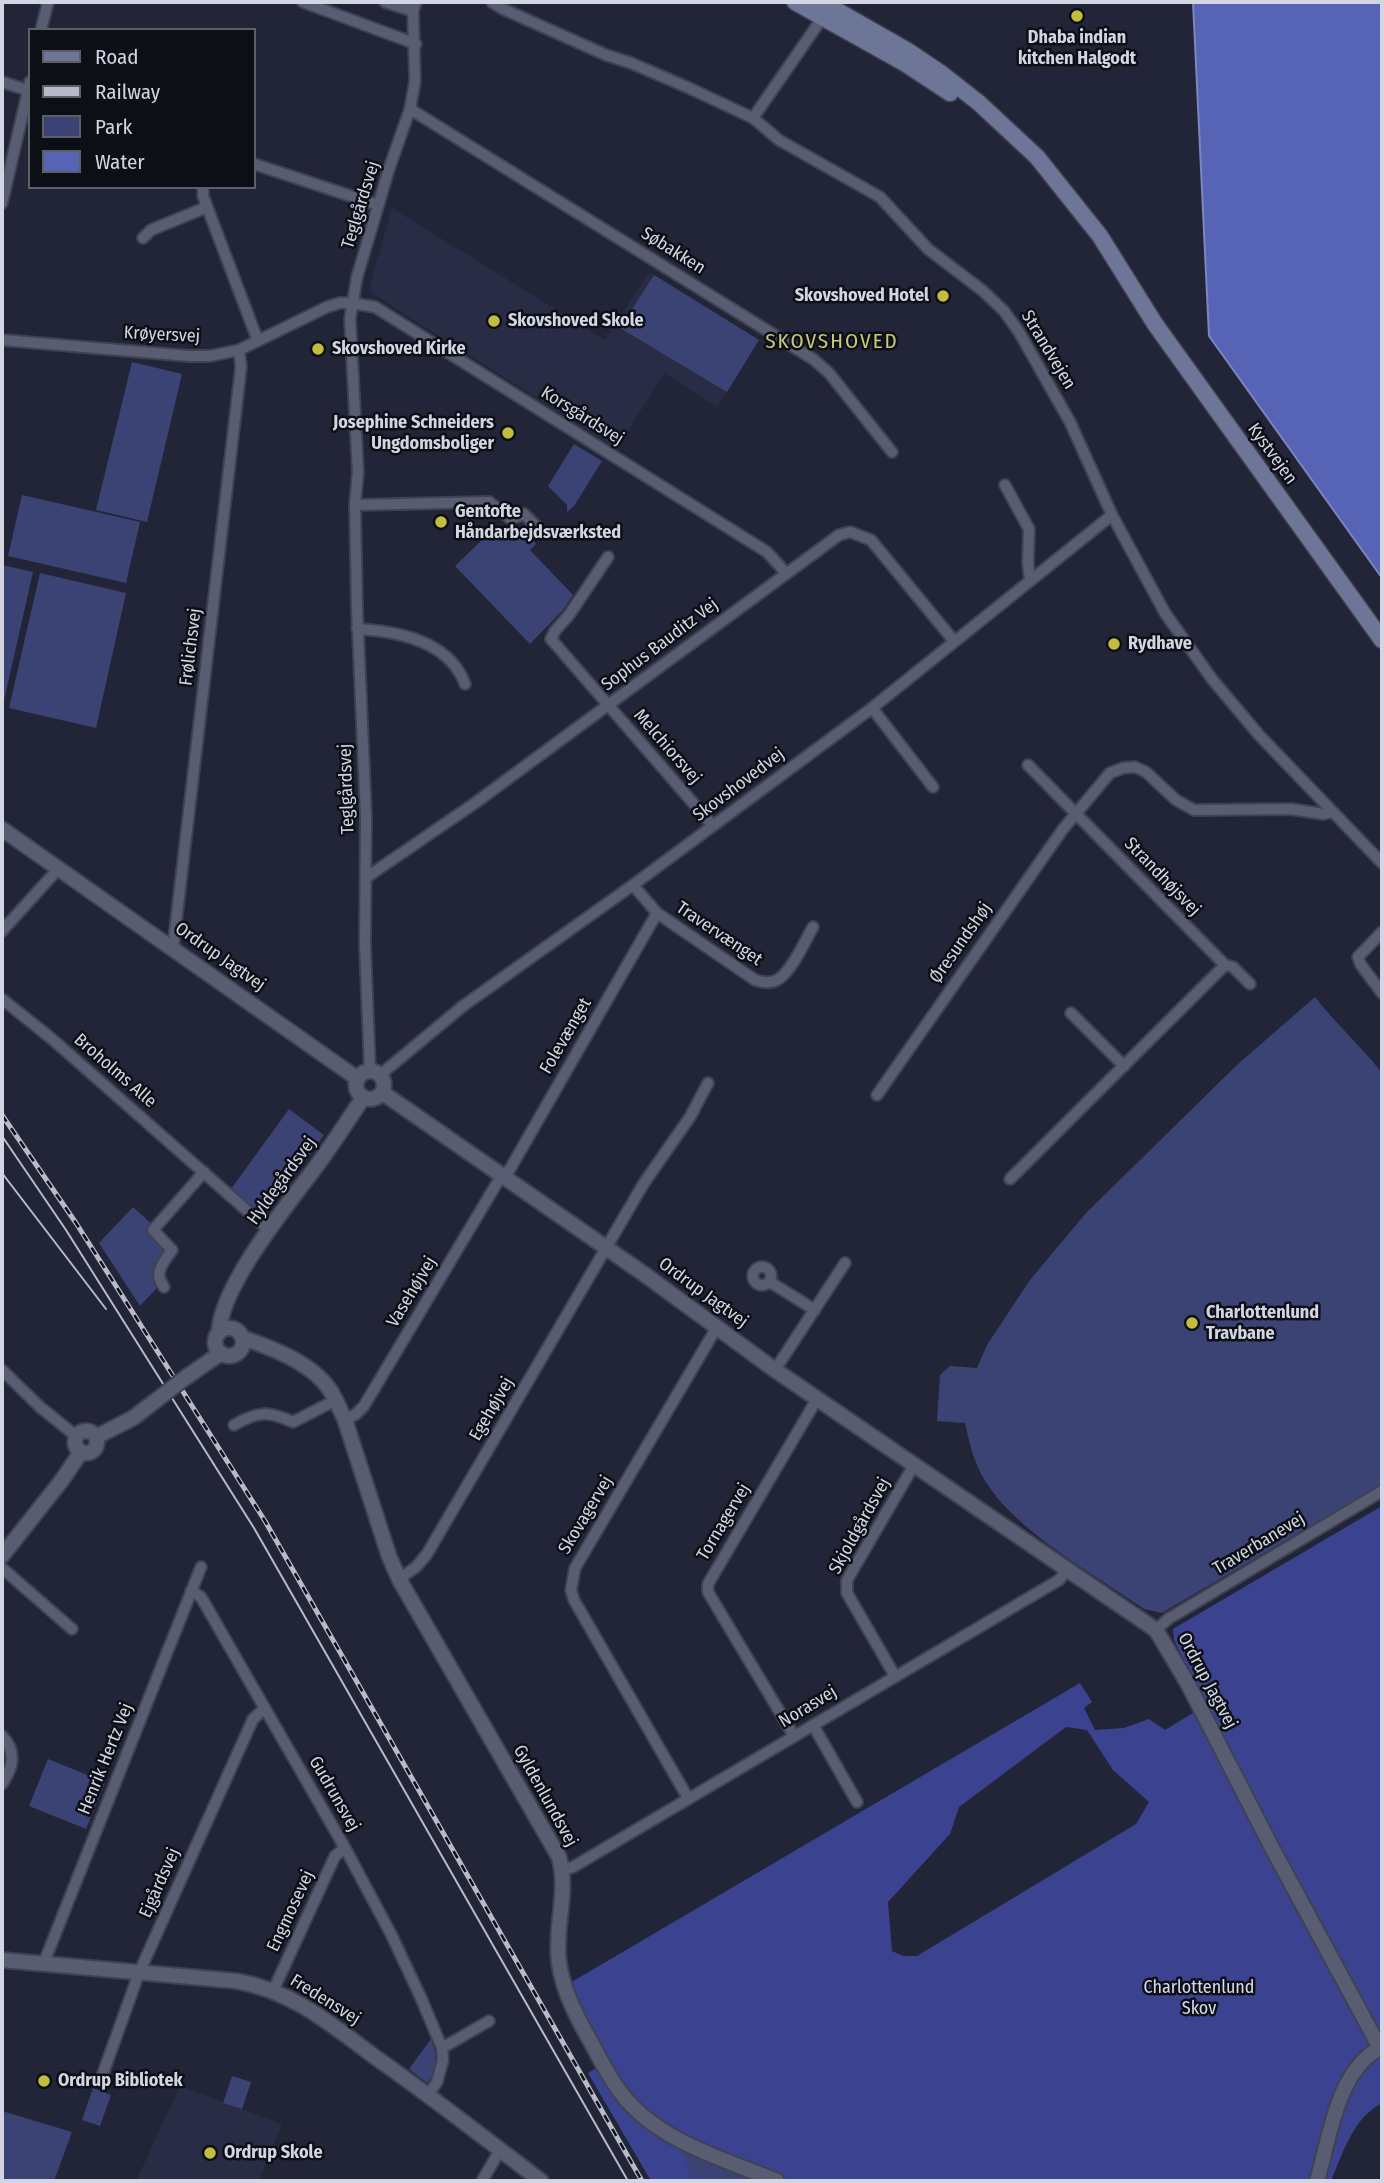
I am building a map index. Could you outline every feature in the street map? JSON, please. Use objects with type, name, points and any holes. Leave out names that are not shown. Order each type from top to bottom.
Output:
[{"type":"main road","name":"Kystvejen","points":[[795,2],[827,7],[908,51],[979,103],[1037,157],[1075,202],[1134,288],[1155,324],[1382,640]]},
{"type":"main road","name":"Kystvejen","points":[[1134,288],[1164,318],[1382,623]]},
{"type":"street","points":[[42,28],[48,2]]},
{"type":"street","points":[[303,2],[415,44]]},
{"type":"street","points":[[385,2],[414,6]]},
{"type":"street","name":"Strandvejen","points":[[492,2],[533,23],[689,88],[753,118],[779,139],[880,197],[928,249],[983,291],[1004,311],[1019,332],[1070,422],[1112,515],[1165,613],[1212,679],[1259,735],[1382,863]]},
{"type":"street","name":"Teglgårdsvej","points":[[369,1075],[365,945],[367,877],[357,629],[355,505],[358,472],[351,303],[378,205],[410,109],[415,81],[414,6]]},
{"type":"street","points":[[753,118],[827,7]]},
{"type":"street","points":[[2,82],[28,88]]},
{"type":"street","points":[[2,203],[28,92]]},
{"type":"street","name":"Søbakken","points":[[410,109],[813,359],[829,373],[892,452]]},
{"type":"street","points":[[256,165],[378,205]]},
{"type":"street","points":[[203,189],[203,196],[258,341]]},
{"type":"street","points":[[143,238],[151,230],[207,207]]},
{"type":"street","name":"Krøyersvej","points":[[2,340],[189,356],[210,355],[239,350],[327,307],[351,303]]},
{"type":"street","name":"Korsgårdsvej","points":[[351,303],[375,307],[767,552],[786,573]]},
{"type":"street","name":"Frølichsvej","points":[[173,948],[241,367],[239,350]]},
{"type":"street","points":[[1005,485],[1029,529],[1030,579]]},
{"type":"street","points":[[355,505],[489,502],[510,519],[524,514],[539,529]]},
{"type":"street","name":"Skovshovedvej","points":[[369,1075],[633,885],[872,708],[1112,515]]},
{"type":"street","name":"Sophus Bauditz Vej","points":[[367,877],[443,825],[839,535],[850,532],[871,540],[954,641]]},
{"type":"street","name":"Melchiorsvej","points":[[608,557],[551,639],[713,826]]},
{"type":"street","points":[[357,629],[425,641],[438,649],[461,672],[465,684]]},
{"type":"street","points":[[872,708],[933,787]]},
{"type":"street","points":[[1028,765],[1075,812]]},
{"type":"street","name":"Øresundshøj","points":[[877,1095],[1075,812],[1110,773],[1135,767],[1146,772],[1176,800],[1194,810],[1291,809],[1323,814],[1333,812]]},
{"type":"street","name":"Strandhøjsvej","points":[[1075,812],[1224,965],[1233,967],[1250,984]]},
{"type":"street","name":"Ordrup Jagtvej","points":[[2,829],[173,948],[369,1075]]},
{"type":"street","points":[[2,931],[59,868]]},
{"type":"street","name":"Travervænget","points":[[633,885],[657,913],[755,980],[766,983],[777,981],[788,970],[813,927]]},
{"type":"street","name":"Folevænget","points":[[504,1176],[529,1138],[657,913]]},
{"type":"street","points":[[1382,932],[1359,957],[1361,965],[1382,993]]},
{"type":"street","points":[[1010,1179],[1224,965]]},
{"type":"street","name":"Broholms Alle","points":[[2,999],[58,1044],[270,1230]]},
{"type":"street","points":[[1070,1013],[1124,1066]]},
{"type":"street","points":[[369,1075],[384,1083],[383,1093],[374,1099],[363,1098],[357,1090],[369,1075]]},
{"type":"street","points":[[607,1248],[659,1159],[690,1117],[708,1083]]},
{"type":"street","name":"Ordrup Jagtvej","points":[[383,1093],[607,1248],[775,1370],[1156,1630],[1188,1684],[1271,1846],[1381,2047]]},
{"type":"street","name":"Hyldegårdsvej","points":[[222,1340],[234,1289],[250,1259],[363,1098]]},
{"type":"street","points":[[164,1287],[159,1280],[159,1269],[172,1250],[153,1230],[204,1172]]},
{"type":"street","name":"Vasehøjvej","points":[[345,1420],[364,1406],[497,1183],[504,1176]]},
{"type":"street","name":"Egehøjvej","points":[[399,1579],[416,1567],[427,1554],[607,1248]]},
{"type":"street","points":[[775,1370],[845,1263]]},
{"type":"street","points":[[770,1282],[815,1310]]},
{"type":"street","name":"Skovagervej","points":[[688,1798],[574,1600],[572,1578],[575,1568],[717,1327]]},
{"type":"street","points":[[96,1437],[133,1419],[191,1373],[222,1340],[239,1331],[242,1344],[233,1356],[222,1340]]},
{"type":"street","name":"Gyldenlundsvej","points":[[242,1344],[271,1350],[305,1366],[318,1376],[336,1400],[399,1579],[553,1847],[563,1870],[558,1934],[560,1970],[578,2018],[621,2093],[659,2127],[684,2142],[777,2181]]},
{"type":"street","points":[[2,1370],[31,1399],[76,1436]]},
{"type":"street","name":"Tornagervej","points":[[794,1736],[708,1592],[708,1584],[817,1399]]},
{"type":"street","points":[[234,1424],[252,1414],[274,1413],[293,1422],[336,1400]]},
{"type":"street","points":[[76,1436],[87,1430],[96,1437]]},
{"type":"street","points":[[76,1436],[76,1447],[81,1452],[89,1452],[95,1448],[96,1437]]},
{"type":"street","points":[[2,1556],[81,1452]]},
{"type":"street","name":"Skjoldgårdsvej","points":[[895,1676],[845,1586],[914,1465]]},
{"type":"street","name":"Traverbanevej","points":[[1156,1630],[1168,1619],[1382,1491]]},
{"type":"street","name":"Henrik Hertz Vej","points":[[43,1965],[201,1567]]},
{"type":"street","points":[[2,1569],[72,1629]]},
{"type":"street","name":"Norasvej","points":[[563,1870],[573,1867],[1059,1580],[1068,1569]]},
{"type":"street","name":"Gudrunsvej","points":[[191,1591],[201,1597],[345,1848],[391,1934],[442,2048]]},
{"type":"street","name":"Ejgårdsvej","points":[[101,2079],[138,1973],[253,1719],[265,1708]]},
{"type":"street","points":[[813,1725],[857,1801]]},
{"type":"street","points":[[2,1736],[12,1753],[9,1772],[2,1784]]},
{"type":"street","name":"Engmosevej","points":[[273,1991],[335,1856],[345,1848]]},
{"type":"street","name":"Fredensvej","points":[[2,1960],[236,1981],[273,1991],[313,2012],[429,2095],[541,2181]]},
{"type":"street","points":[[429,2095],[442,2070],[442,2048],[489,2021]]},
{"type":"street","points":[[1317,2181],[1349,2078],[1359,2063],[1381,2047]]},
{"type":"street","points":[[482,2181],[500,2150]]},
{"type":"shaded area","name":"Skovshoved Skole","points":[[392,208],[605,340],[649,272],[759,340],[717,407],[664,373],[617,449],[373,294],[370,285]]},
{"type":"shaded area","name":"Ordrup Skole","points":[[180,2086],[282,2124],[259,2181],[136,2181]]},
{"type":"green space","points":[[654,275],[759,340],[727,392],[620,328]]},
{"type":"green space","points":[[132,362],[182,374],[147,522],[96,510]]},
{"type":"green space","points":[[574,444],[602,461],[574,506],[567,512],[567,505],[548,486]]},
{"type":"green space","points":[[22,495],[140,522],[126,583],[8,556]]},
{"type":"green space","points":[[520,526],[536,544],[530,550],[573,595],[563,610],[530,644],[455,566],[484,538],[493,533],[505,540]]},
{"type":"green space","points":[[2,565],[33,572],[3,705],[2,705]]},
{"type":"green space","points":[[40,573],[126,593],[96,728],[9,708]]},
{"type":"green space","name":"Charlottenlund Travbane","points":[[1315,997],[1382,1073],[1382,1484],[1162,1613],[1144,1609],[1061,1554],[1003,1505],[980,1473],[965,1423],[937,1421],[940,1375],[950,1366],[977,1368],[987,1345],[1030,1280],[1086,1213],[1237,1065]]},
{"type":"green space","points":[[289,1109],[324,1135],[264,1217],[231,1189]]},
{"type":"green space","points":[[133,1207],[178,1248],[159,1271],[166,1278],[140,1306],[99,1243]]},
{"type":"green space","name":"Charlottenlund Skov","points":[[1382,1506],[1382,2103],[1372,2109],[1356,2127],[1331,2181],[758,2181],[682,2150],[693,2181],[651,2181],[588,2073],[608,2061],[570,1983],[1080,1683],[1092,1702],[1084,1708],[1095,1730],[1124,1728],[1149,1719],[1165,1730],[1206,1705],[1174,1640],[1173,1629]],"holes":[[[1066,1727],[1087,1730],[1113,1770],[1149,1802],[1136,1824],[917,1956],[903,1956],[892,1951],[888,1902],[950,1834],[959,1807]]]},
{"type":"green space","points":[[48,1759],[105,1782],[86,1829],[29,1806]]},
{"type":"green space","points":[[431,2039],[436,2062],[434,2073],[427,2083],[409,2069]]},
{"type":"green space","points":[[232,2076],[251,2082],[242,2109],[223,2103]]},
{"type":"green space","points":[[93,2088],[111,2095],[100,2126],[82,2120]]},
{"type":"green space","points":[[2,2111],[72,2132],[54,2181],[2,2181]]},
{"type":"green space","points":[[681,2149],[758,2181],[693,2181]]},
{"type":"water","points":[[1193,2],[1382,2],[1382,578],[1209,336]]},
{"type":"tram line","points":[[2,1136],[66,1230],[254,1528],[628,2181]]},
{"type":"tram line","points":[[2,1173],[106,1309]]},
{"type":"railway","points":[[2,1115],[76,1223],[265,1521],[642,2181]]},
{"type":"place","name":"Dhaba indian kitchen Halgodt","points":[[1077,16]]},
{"type":"place","name":"Skovshoved Hotel","points":[[943,296]]},
{"type":"place","name":"Skovshoved Skole","points":[[494,321]]},
{"type":"place","name":"Skovshoved Kirke","points":[[318,349]]},
{"type":"place","name":"Josephine Schneiders Ungdomsboliger","points":[[508,433]]},
{"type":"place","name":"Gentofte Håndarbejdsværksted","points":[[441,522]]},
{"type":"place","name":"Rydhave","points":[[1114,644]]},
{"type":"place","name":"Charlottenlund Travbane","points":[[1192,1323]]},
{"type":"place","name":"Ordrup Bibliotek","points":[[44,2081]]},
{"type":"place","name":"Ordrup Skole","points":[[210,2153]]},
{"type":"district","name":"SKOVSHOVED","points":[[832,342]]}]
